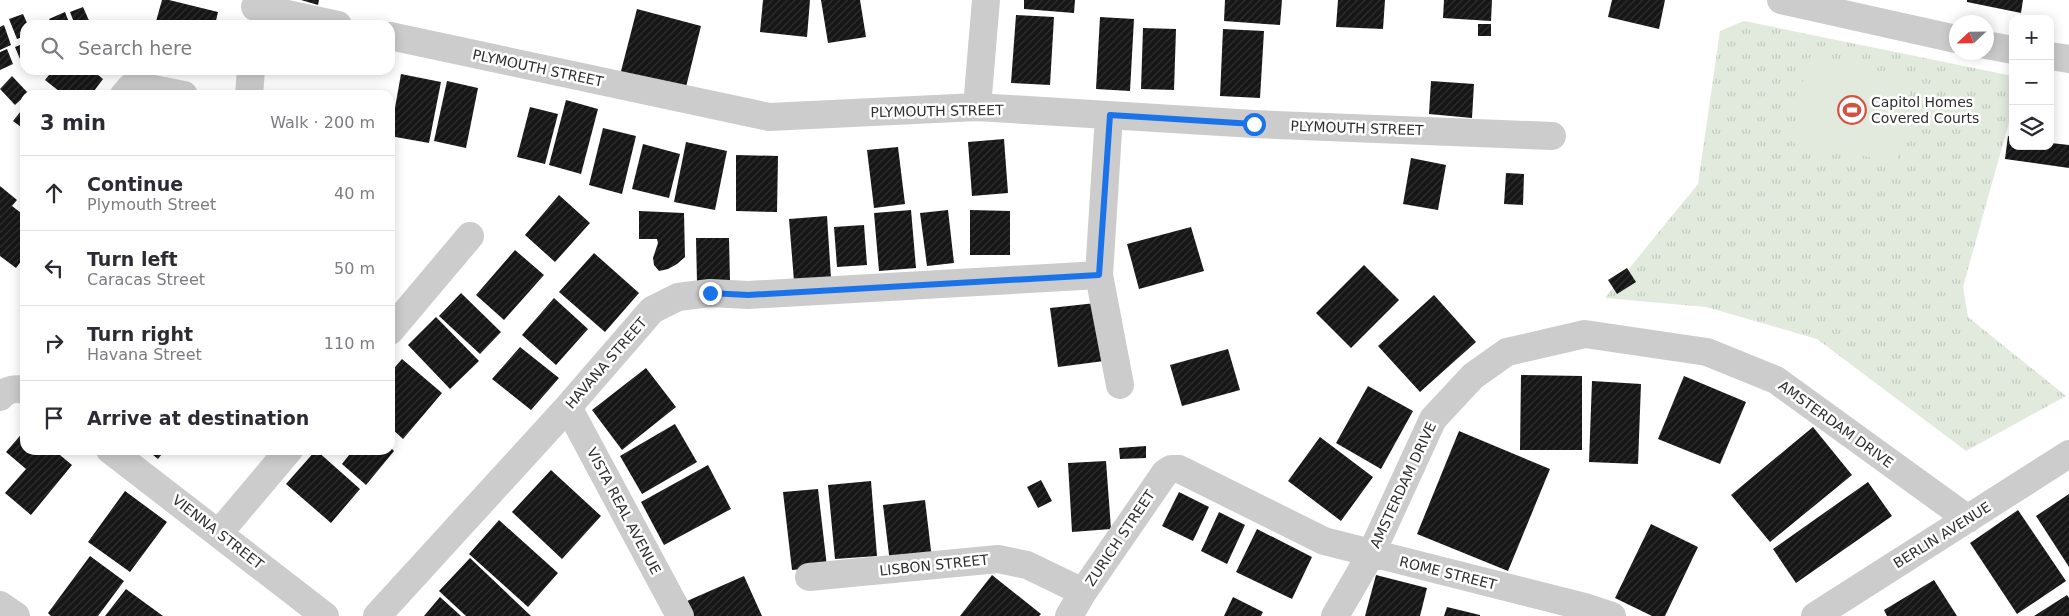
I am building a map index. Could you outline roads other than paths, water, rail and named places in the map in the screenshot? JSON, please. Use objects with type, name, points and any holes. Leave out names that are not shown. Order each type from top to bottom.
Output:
[{"type":"street","points":[[977,108],[986,0]]},
{"type":"street","points":[[1781,0],[1949,38]]},
{"type":"street","points":[[255,11],[308,20]]},
{"type":"street","name":"PLYMOUTH STREET","points":[[395,37],[769,117],[977,108],[1254,124],[1552,136]]},
{"type":"street","points":[[1994,46],[2009,49]]},
{"type":"street","points":[[2054,57],[2069,59]]},
{"type":"street","points":[[249,90],[251,75]]},
{"type":"street","points":[[128,90],[131,87],[138,86],[158,90]]},
{"type":"street","points":[[1110,115],[1099,275],[1120,385]]},
{"type":"street","points":[[395,325],[470,236]]},
{"type":"street","name":"HAVANA STREET","points":[[377,616],[568,407],[652,310],[678,297],[710,293],[748,295],[1099,275]]},
{"type":"street","name":"AMSTERDAM DRIVE","points":[[1335,616],[1371,554],[1433,419],[1473,376],[1507,352],[1585,334],[1707,352],[1776,380],[1968,519]]},
{"type":"street","points":[[0,397],[3,393],[15,388],[20,389]]},
{"type":"street","name":"VISTA REAL AVENUE","points":[[568,407],[680,616]]},
{"type":"street","name":"BERLIN AVENUE","points":[[1815,616],[2069,454]]},
{"type":"street","name":"VIENNA STREET","points":[[117,455],[325,616]]},
{"type":"street","points":[[219,533],[285,455]]},
{"type":"street","name":"ZURICH STREET","points":[[1069,616],[1083,592],[1165,473],[1171,469],[1179,469]]},
{"type":"street","name":"ROME STREET","points":[[1179,469],[1324,542],[1585,607],[1612,616]]},
{"type":"street","name":"LISBON STREET","points":[[809,577],[998,558],[1027,565],[1083,592]]},
{"type":"street","points":[[0,605],[16,616]]},
{"type":"place","name":"Capitol Homes Covered Courts","points":[[1852,110]]}]
